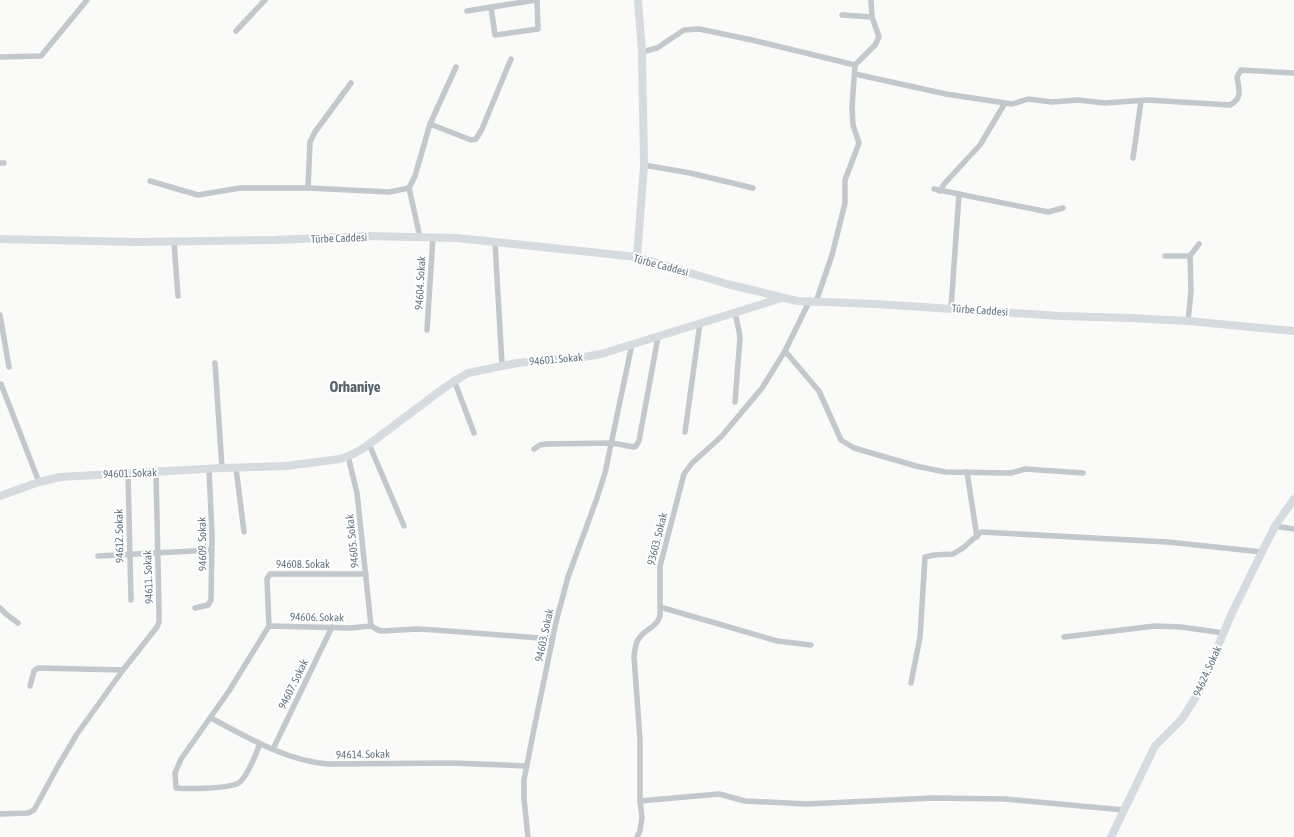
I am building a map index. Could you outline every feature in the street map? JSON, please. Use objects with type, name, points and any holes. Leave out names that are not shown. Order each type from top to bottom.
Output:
[{"type":"street","points":[[0,57],[41,56],[86,0]]},
{"type":"street","points":[[236,30],[265,0]]},
{"type":"street","points":[[467,11],[491,7],[537,0],[538,29],[495,35],[491,7]]},
{"type":"street","points":[[636,257],[644,165],[642,52],[638,0]]},
{"type":"street","points":[[642,52],[656,48],[684,30],[699,29],[855,65],[875,46],[879,37],[872,17],[871,0]]},
{"type":"street","points":[[842,15],[872,17]]},
{"type":"street","points":[[430,124],[471,140],[476,139],[482,129],[511,59]]},
{"type":"street","name":"93603. Sokak","points":[[637,837],[641,824],[640,740],[634,656],[638,640],[658,622],[660,616],[660,566],[684,474],[692,463],[721,437],[770,377],[786,351],[812,302],[832,255],[845,203],[845,180],[860,143],[853,125],[852,107],[855,65]]},
{"type":"street","points":[[420,237],[409,188],[415,176],[430,124],[456,67]]},
{"type":"street","points":[[855,74],[946,94],[1012,104],[1028,99],[1052,102],[1078,100],[1105,103],[1148,100],[1230,105],[1236,102],[1240,93],[1237,76],[1241,70],[1294,73]]},
{"type":"street","points":[[308,188],[310,142],[315,132],[351,83]]},
{"type":"street","points":[[1133,158],[1141,101]]},
{"type":"street","points":[[1005,103],[980,145],[937,190],[1048,212],[1063,208]]},
{"type":"street","points":[[644,165],[690,173],[753,188]]},
{"type":"street","points":[[150,181],[198,194],[240,188],[308,188],[389,192],[409,188]]},
{"type":"street","points":[[951,308],[959,194]]},
{"type":"street","name":"Türbe Caddesi","points":[[0,239],[91,242],[174,242],[367,236],[457,238],[636,257],[727,284],[783,298],[812,302],[951,308],[1061,316],[1188,321],[1294,331]]},
{"type":"street","name":"94604. Sokak","points":[[427,330],[433,237]]},
{"type":"street","points":[[174,242],[178,296]]},
{"type":"street","points":[[495,242],[502,366]]},
{"type":"street","points":[[1188,321],[1191,291],[1190,256],[1199,244]]},
{"type":"street","points":[[1165,256],[1190,256]]},
{"type":"street","name":"94601. Sokak","points":[[0,496],[39,482],[60,477],[222,468],[292,466],[348,456],[369,444],[454,380],[468,373],[533,361],[593,356],[783,298]]},
{"type":"street","points":[[735,402],[740,338],[736,313]]},
{"type":"street","points":[[0,316],[9,367]]},
{"type":"street","points":[[685,432],[700,323]]},
{"type":"street","points":[[534,449],[543,444],[612,443],[634,447],[638,444],[658,337]]},
{"type":"street","name":"94603. Sokak","points":[[528,837],[524,791],[526,766],[552,640],[566,584],[597,498],[612,443],[632,344]]},
{"type":"street","points":[[786,351],[819,391],[842,440],[854,448],[916,466],[945,472],[1011,473],[1025,469],[1083,472]]},
{"type":"street","points":[[216,363],[222,468]]},
{"type":"street","points":[[454,380],[474,433]]},
{"type":"street","points":[[1,384],[39,482]]},
{"type":"street","points":[[369,444],[404,526]]},
{"type":"street","name":"94605. Sokak","points":[[348,456],[357,494],[371,626]]},
{"type":"street","points":[[236,468],[244,532]]},
{"type":"street","name":"94609. Sokak","points":[[195,608],[208,605],[212,590],[212,524],[209,469]]},
{"type":"street","name":"94611. Sokak","points":[[2,814],[28,813],[34,810],[77,734],[123,670],[157,627],[159,622],[156,472]]},
{"type":"street","points":[[967,472],[977,536]]},
{"type":"street","name":"94612. Sokak","points":[[128,473],[131,600]]},
{"type":"street","name":"94624. Sokak","points":[[1111,837],[1155,746],[1182,719],[1199,692],[1224,633],[1262,552],[1275,526],[1294,499]]},
{"type":"street","points":[[1275,526],[1294,529]]},
{"type":"street","points":[[911,683],[920,637],[925,557],[953,554],[981,532],[1168,542],[1262,552]]},
{"type":"street","points":[[98,556],[212,550]]},
{"type":"street","name":"94608. Sokak","points":[[269,626],[267,579],[270,574],[366,574]]},
{"type":"street","points":[[660,607],[777,641],[811,644]]},
{"type":"street","points":[[0,608],[18,623]]},
{"type":"street","points":[[260,744],[246,775],[238,784],[220,787],[176,788],[175,773],[177,767],[188,748],[238,678],[269,626]]},
{"type":"street","name":"94606. Sokak","points":[[269,626],[358,628],[371,626],[382,631],[417,629],[552,640]]},
{"type":"street","points":[[1064,637],[1155,626],[1224,633]]},
{"type":"street","name":"94607. Sokak","points":[[273,749],[332,627]]},
{"type":"street","points":[[30,686],[34,671],[38,668],[123,670]]},
{"type":"street","name":"94614. Sokak","points":[[210,718],[260,744],[307,761],[325,764],[452,764],[526,766]]},
{"type":"street","points":[[640,801],[719,794],[745,801],[807,804],[933,798],[997,799],[1124,810]]},
{"type":"district","name":"Orhaniye","points":[[355,387]]}]
